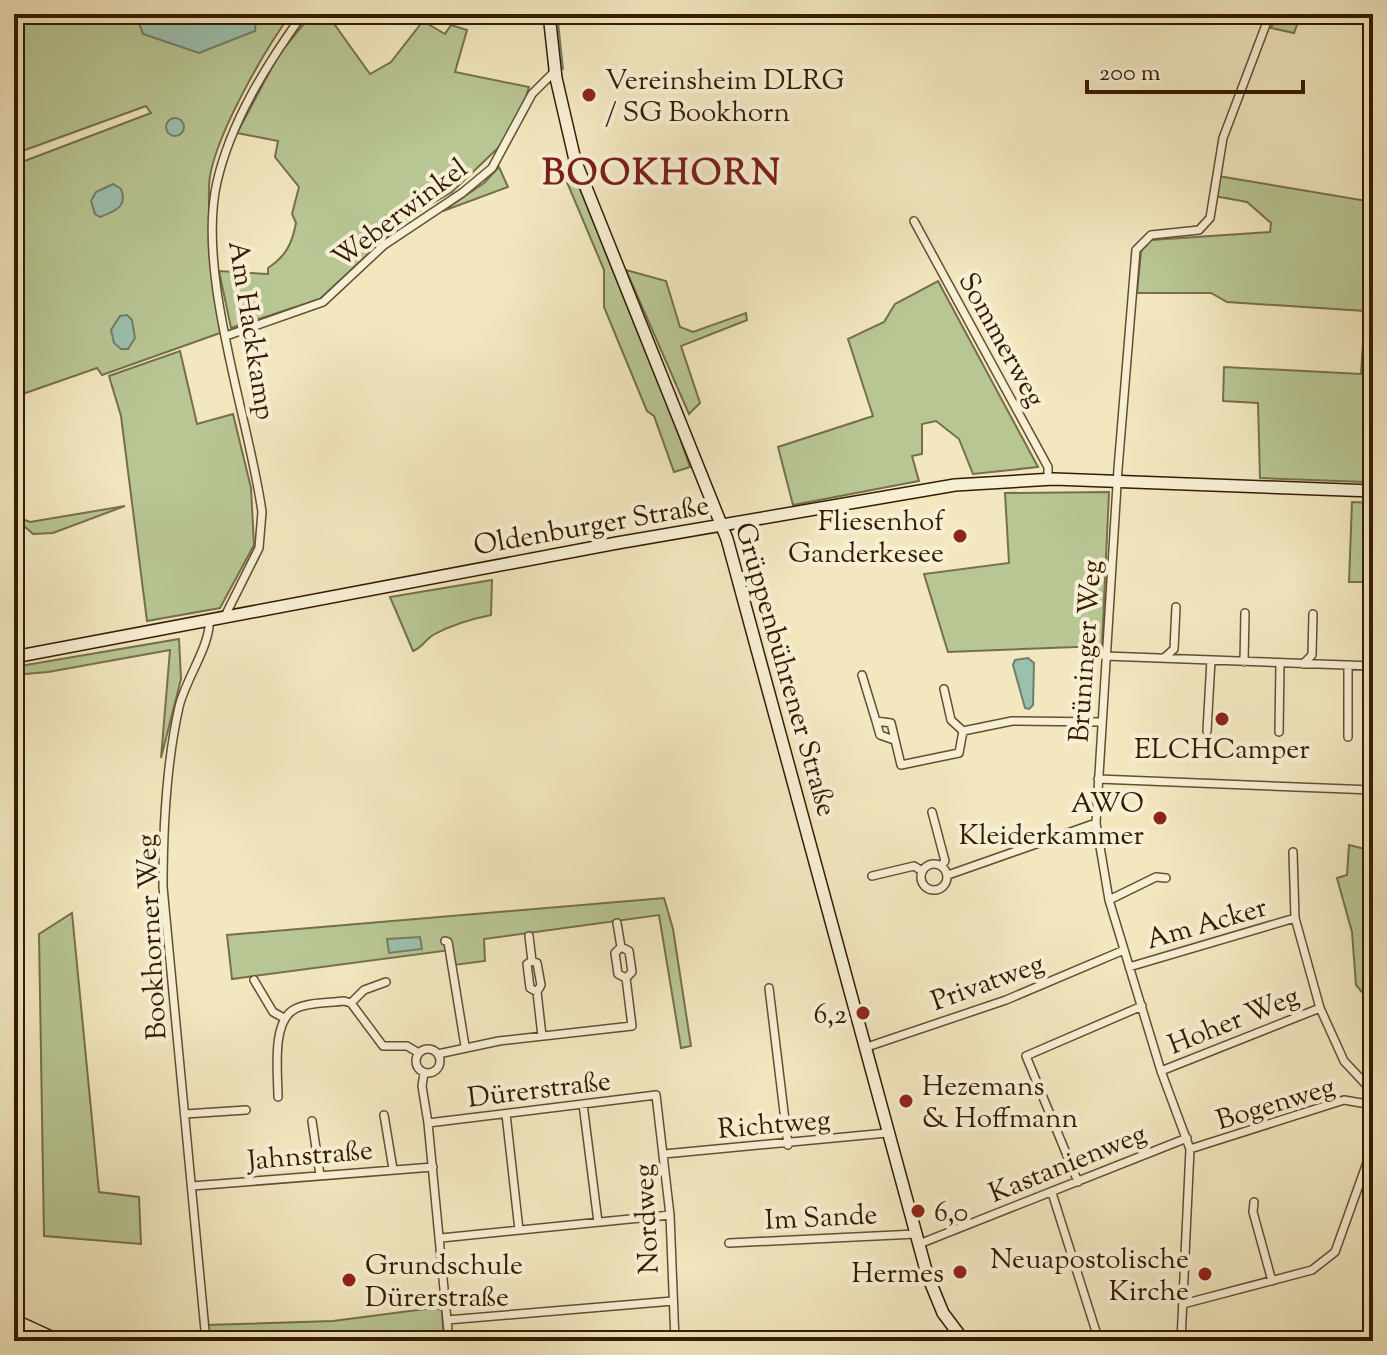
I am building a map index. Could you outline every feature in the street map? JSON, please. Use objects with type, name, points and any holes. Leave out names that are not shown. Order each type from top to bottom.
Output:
[{"type":"street","name":"Am Hackkamp","points":[[225,616],[262,535],[259,488],[226,336],[216,270],[214,203],[232,134],[303,14]]},
{"type":"street","name":"Grüppenbührener Straße","points":[[549,14],[555,71],[575,160],[597,221],[722,524],[917,1239],[934,1295],[962,1339]]},
{"type":"street","name":"Brüninger Weg","points":[[1181,1341],[1190,1149],[1161,1071],[1109,900],[1096,823],[1105,656],[1136,250],[1151,235],[1199,230],[1210,218],[1223,138],[1270,14]]},
{"type":"street","name":"Weberwinkel","points":[[226,336],[323,302],[384,245],[462,193],[492,168],[532,94],[555,71]]},
{"type":"street","name":"Sommerweg","points":[[914,221],[1048,467],[1048,479]]},
{"type":"street","name":"Oldenburger Straße","points":[[14,657],[722,524],[955,485],[1048,479],[1373,491]]},
{"type":"street","points":[[1176,607],[1174,649],[1182,659]]},
{"type":"street","points":[[1244,662],[1245,613]]},
{"type":"street","points":[[1313,614],[1312,655],[1321,665]]},
{"type":"street","name":"Bookhorner Weg","points":[[206,1341],[163,887],[163,849],[177,716],[189,674],[210,631],[209,619]]},
{"type":"street","points":[[1164,658],[1174,649]]},
{"type":"street","points":[[1303,664],[1312,655]]},
{"type":"street","points":[[1105,656],[1373,666]]},
{"type":"street","points":[[1207,731],[1211,660]]},
{"type":"street","points":[[1279,732],[1280,663]]},
{"type":"street","points":[[1348,665],[1348,737]]},
{"type":"street","points":[[862,675],[880,735],[894,740]]},
{"type":"street","points":[[944,689],[951,720],[963,731]]},
{"type":"street","points":[[876,721],[891,723],[901,765],[959,753],[963,731]]},
{"type":"street","points":[[963,731],[1012,721],[1101,722]]},
{"type":"street","points":[[1098,779],[1373,790]]},
{"type":"street","points":[[932,812],[945,861],[941,866]]},
{"type":"street","points":[[948,875],[1096,823]]},
{"type":"street","points":[[1293,852],[1295,918],[1320,1008],[1344,1061],[1373,1092]]},
{"type":"street","points":[[922,871],[931,864],[941,866],[948,875]]},
{"type":"street","points":[[872,876],[914,866],[922,871]]},
{"type":"street","points":[[922,871],[922,884],[933,891],[945,887],[948,875]]},
{"type":"street","points":[[1109,900],[1156,877],[1166,878]]},
{"type":"street","name":"Am Acker","points":[[1129,967],[1295,918]]},
{"type":"street","points":[[617,923],[621,947]]},
{"type":"street","points":[[529,936],[532,961],[537,963],[541,985],[537,992],[542,1036]]},
{"type":"street","points":[[445,941],[448,942],[465,1046]]},
{"type":"street","points":[[621,947],[629,951],[632,972],[626,978]]},
{"type":"street","points":[[621,947],[615,953],[618,974],[626,978]]},
{"type":"street","name":"Privatweg","points":[[864,1048],[1006,1000],[1124,950]]},
{"type":"street","points":[[438,1054],[465,1046],[632,1026],[626,978]]},
{"type":"street","points":[[254,980],[273,1012],[284,1018]]},
{"type":"street","points":[[278,1097],[277,1034],[284,1018],[295,1008],[351,1003],[364,990],[386,982]]},
{"type":"street","points":[[769,988],[788,1145]]},
{"type":"street","points":[[351,1003],[383,1046],[407,1046],[419,1053],[431,1049],[438,1054],[440,1062],[436,1070],[424,1073],[415,1063],[419,1053]]},
{"type":"street","points":[[1078,1182],[1026,1056],[1142,1006]]},
{"type":"street","name":"Hoher Weg","points":[[1161,1071],[1320,1008]]},
{"type":"street","name":"Dürerstraße","points":[[424,1073],[422,1086],[441,1238],[449,1341]]},
{"type":"street","name":"Dürerstraße","points":[[428,1123],[656,1095]]},
{"type":"street","name":"Nordweg","points":[[656,1095],[670,1215],[675,1341]]},
{"type":"street","name":"Bogenweg","points":[[1190,1149],[1344,1100],[1373,1105]]},
{"type":"street","points":[[583,1104],[598,1222]]},
{"type":"street","points":[[185,1114],[246,1110]]},
{"type":"street","points":[[506,1114],[519,1230]]},
{"type":"street","points":[[384,1115],[393,1169]]},
{"type":"street","points":[[312,1121],[320,1175]]},
{"type":"street","name":"Richtweg","points":[[664,1154],[788,1145],[887,1133]]},
{"type":"street","name":"Kastanienweg","points":[[917,1239],[1052,1193],[1187,1138]]},
{"type":"street","points":[[1183,1304],[1312,1270],[1335,1252],[1373,1146]]},
{"type":"street","name":"Jahnstraße","points":[[192,1186],[433,1167]]},
{"type":"street","points":[[1052,1193],[1099,1341]]},
{"type":"street","points":[[1254,1202],[1253,1212],[1272,1281]]},
{"type":"street","points":[[441,1238],[670,1215]]},
{"type":"street","name":"Im Sande","points":[[729,1243],[917,1239]]},
{"type":"street","points":[[447,1320],[673,1301]]},
{"type":"street","points":[[14,1320],[60,1341]]},
{"type":"street","points":[[941,1341],[962,1339]]},
{"type":"shaded area","points":[[14,14],[136,14],[143,34],[255,31],[256,14],[291,14],[241,97],[212,168],[209,222],[220,333],[102,375],[97,368],[14,397],[14,165],[151,113],[146,106],[14,154]]},
{"type":"shaded area","points":[[136,14],[256,14],[255,31],[199,53],[143,34]]},
{"type":"shaded area","points":[[312,14],[327,14],[370,74],[391,62],[423,21],[445,34],[451,25],[467,30],[455,72],[529,87],[523,107],[500,146],[452,192],[407,218],[320,299],[231,328],[219,271],[268,274],[268,268],[284,254],[292,237],[296,223],[292,214],[299,187],[275,157],[278,141],[237,133],[279,54]]},
{"type":"shaded area","points":[[1277,14],[1301,14],[1294,33],[1271,28]]},
{"type":"shaded area","points":[[171,118],[179,118],[184,127],[182,134],[171,136],[166,131],[166,123]]},
{"type":"shaded area","points":[[570,164],[690,467],[674,472],[654,416],[647,411],[604,307],[604,270],[561,168]]},
{"type":"shaded area","points":[[499,167],[508,187],[443,211],[484,183]]},
{"type":"shaded area","points":[[1218,176],[1373,202],[1373,372],[1365,482],[1260,478],[1258,403],[1223,401],[1224,367],[1361,374],[1365,311],[1227,302],[1211,293],[1137,293],[1141,251],[1151,240],[1270,232],[1271,223],[1247,202],[1214,196]]},
{"type":"shaded area","points":[[113,184],[121,189],[123,200],[115,210],[100,217],[95,214],[91,201],[96,192]]},
{"type":"shaded area","points":[[626,270],[666,281],[680,327],[693,332],[746,313],[747,320],[681,346],[700,403],[689,414]]},
{"type":"shaded area","points":[[938,281],[1038,467],[973,474],[959,439],[936,421],[922,424],[922,454],[912,456],[919,481],[793,505],[778,447],[873,416],[848,339],[884,322],[895,304]]},
{"type":"shaded area","points":[[127,315],[132,320],[135,338],[128,349],[121,349],[114,343],[111,330],[120,316]]},
{"type":"shaded area","points":[[180,351],[197,424],[233,414],[251,488],[254,545],[220,608],[147,621],[121,416],[109,376]]},
{"type":"shaded area","points":[[1109,492],[1102,646],[948,652],[924,574],[1009,563],[1005,493]]},
{"type":"shaded area","points":[[1352,502],[1373,503],[1373,582],[1349,582]]},
{"type":"shaded area","points":[[125,506],[53,533],[33,534],[22,524],[14,526],[14,516],[30,522]]},
{"type":"shaded area","points":[[492,580],[491,615],[440,631],[413,651],[390,597]]},
{"type":"shaded area","points":[[179,639],[181,679],[161,758],[170,650],[48,672],[14,675],[14,667]]},
{"type":"shaded area","points":[[1028,658],[1034,663],[1033,705],[1029,709],[1025,708],[1013,665],[1015,660]]},
{"type":"shaded area","points":[[1349,845],[1373,851],[1373,1005],[1356,985],[1352,932],[1337,878],[1347,875]]},
{"type":"shaded area","points":[[664,898],[673,929],[691,1046],[681,1048],[659,915],[484,939],[485,961],[454,965],[450,950],[232,979],[227,935]]},
{"type":"shaded area","points":[[72,913],[99,1192],[139,1197],[141,1244],[44,1236],[39,934]]},
{"type":"shaded area","points":[[420,937],[422,949],[389,953],[387,939]]},
{"type":"shaded area","points":[[433,1308],[442,1310],[444,1341],[208,1341],[206,1325],[333,1321]]},
{"type":"waterway","points":[[558,22],[563,69]]},
{"type":"place","name":"Vereinsheim DLRG / SG Bookhorn","points":[[589,95]]},
{"type":"place","name":"Fliesenhof Ganderkesee","points":[[960,536]]},
{"type":"place","name":"ELCHCamper","points":[[1222,719]]},
{"type":"place","name":"AWO Kleiderkammer","points":[[1160,818]]},
{"type":"place","name":"6,2","points":[[863,1013]]},
{"type":"place","name":"Hezemans & Hoffmann","points":[[906,1101]]},
{"type":"place","name":"6,0","points":[[918,1211]]},
{"type":"place","name":"Hermes","points":[[960,1272]]},
{"type":"place","name":"Neuapostolische Kirche","points":[[1205,1274]]},
{"type":"place","name":"Grundschule Dürerstraße","points":[[349,1280]]},
{"type":"district","name":"BOOKHORN","points":[[662,171]]}]
